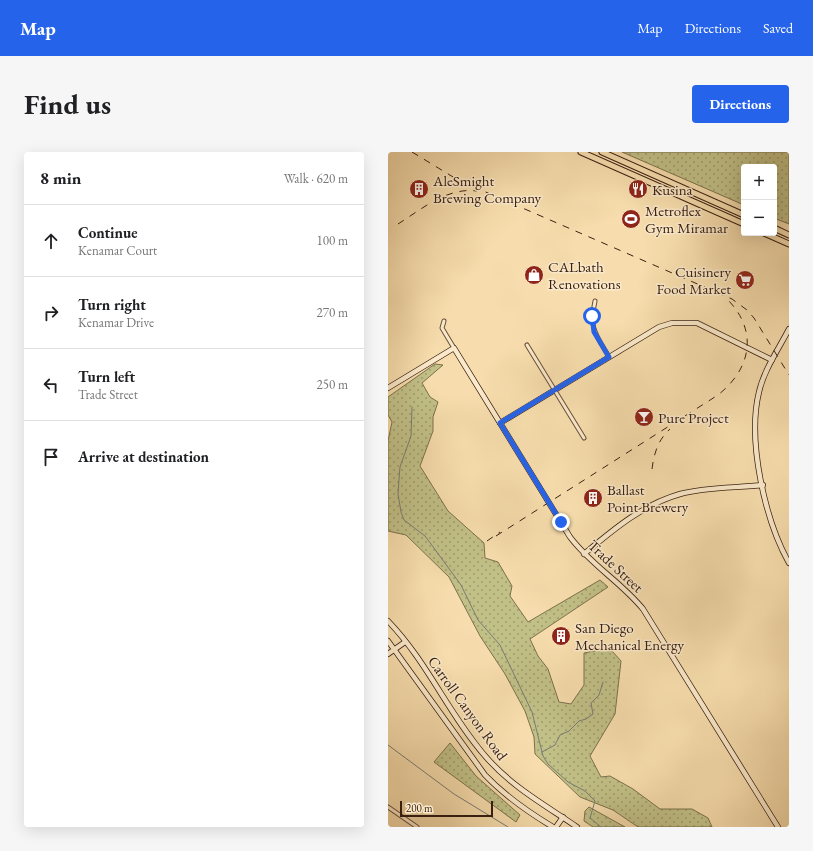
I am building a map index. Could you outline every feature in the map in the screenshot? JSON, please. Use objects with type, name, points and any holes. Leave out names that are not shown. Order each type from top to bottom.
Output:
[{"type":"main road","points":[[581,152],[741,223]]},
{"type":"main road","points":[[602,152],[741,214]]},
{"type":"main road","points":[[777,229],[789,235]]},
{"type":"main road","points":[[771,236],[789,244]]},
{"type":"street","points":[[595,301],[592,324],[594,332],[609,357]]},
{"type":"street","name":"Trade Street","points":[[444,321],[442,328],[570,537],[584,554],[632,596],[643,609],[778,827]]},
{"type":"street","points":[[500,423],[659,327],[672,323],[685,321],[707,327],[772,360]]},
{"type":"street","points":[[789,329],[772,360],[759,391],[754,423],[754,440],[774,530],[789,564]]},
{"type":"street","points":[[527,345],[584,438]]},
{"type":"street","points":[[388,388],[454,348]]},
{"type":"street","points":[[584,554],[618,525],[637,512],[661,500],[696,491],[763,485]]},
{"type":"street","name":"Carroll Canyon Road","points":[[388,621],[405,642],[485,756],[510,782],[577,827]]},
{"type":"street","name":"Carroll Canyon Road","points":[[388,641],[395,648],[485,775],[521,807],[553,827]]},
{"type":"street","points":[[388,654],[405,642]]},
{"type":"street","points":[[388,807],[417,827]]},
{"type":"street","points":[[556,827],[563,817]]},
{"type":"shaded area","points":[[622,152],[789,152],[789,224],[777,219],[777,164],[741,164],[741,204]]},
{"type":"shaded area","points":[[435,364],[443,365],[422,383],[430,397],[438,402],[433,417],[433,431],[420,466],[448,511],[484,543],[485,558],[498,562],[512,586],[510,596],[528,622],[600,580],[608,587],[530,639],[538,656],[548,669],[559,702],[571,704],[584,685],[584,653],[599,650],[612,651],[621,661],[615,714],[590,756],[601,777],[610,776],[633,789],[660,809],[692,809],[708,818],[712,827],[638,827],[613,810],[580,797],[535,754],[534,737],[525,711],[505,674],[480,636],[449,577],[406,535],[388,531],[388,441],[392,422],[388,415],[388,397]]},
{"type":"shaded area","points":[[450,743],[476,776],[520,815],[516,822],[434,762]]},
{"type":"shaded area","points":[[589,807],[625,827],[593,827],[584,821],[585,811]]},
{"type":"waterway","points":[[412,407],[411,436],[400,467],[399,479],[398,494],[404,520],[425,536],[461,585],[478,620],[500,645],[532,712],[543,756],[548,764],[568,782],[585,791],[595,801],[590,818],[601,827]]},
{"type":"waterway","points":[[542,752],[555,745],[560,735],[569,731],[579,721],[586,719],[593,714],[591,703],[599,695],[603,682]]},
{"type":"waterway","points":[[388,745],[454,794],[508,827]]},
{"type":"railway","points":[[412,152],[458,180],[732,299],[747,310],[754,318],[789,375]]},
{"type":"railway","points":[[398,224],[435,200],[455,192],[477,191]]},
{"type":"railway","points":[[496,536],[718,395],[729,385],[738,374],[744,362],[747,350],[747,338],[744,325],[738,313],[729,301]]},
{"type":"railway","points":[[652,469],[657,447],[662,438],[670,429]]},
{"type":"railway","points":[[487,541],[500,532]]},
{"type":"place","name":"AleSmight Brewing Company","points":[[419,189]]},
{"type":"place","name":"Kusina","points":[[638,189]]},
{"type":"place","name":"Metroflex Gym Miramar","points":[[631,219]]},
{"type":"place","name":"CALbath Renovations","points":[[534,275]]},
{"type":"place","name":"Cuisinery Food Market","points":[[745,280]]},
{"type":"place","name":"Pure Project","points":[[644,417]]},
{"type":"place","name":"Ballast Point Brewery","points":[[593,498]]},
{"type":"place","name":"San Diego Mechanical Energy","points":[[561,636]]},
{"type":"route","points":[[561,522],[500,423],[609,357],[594,332],[592,316]]}]
